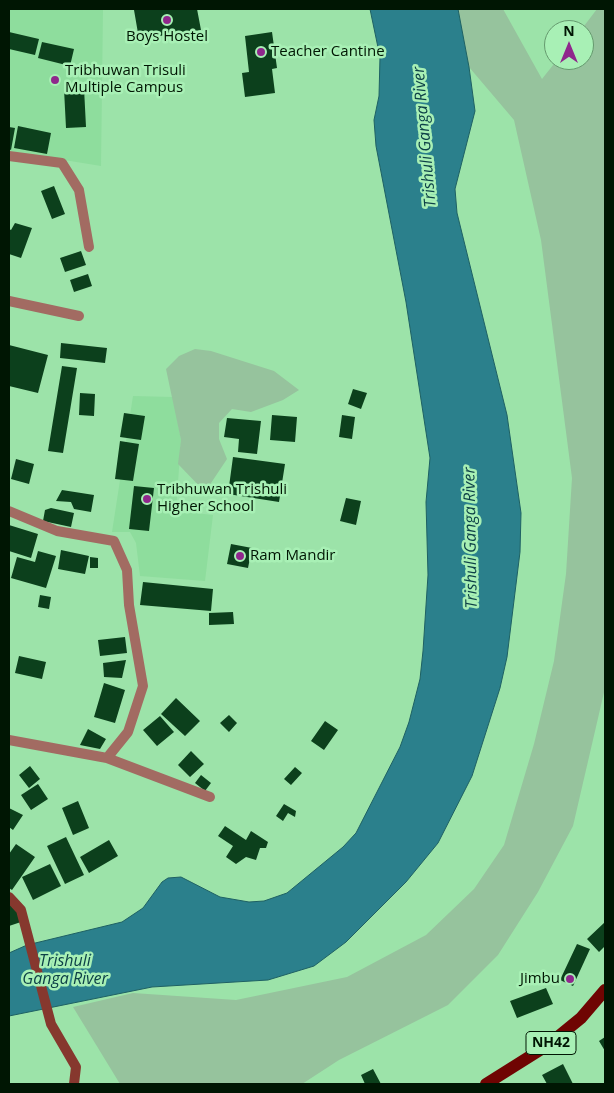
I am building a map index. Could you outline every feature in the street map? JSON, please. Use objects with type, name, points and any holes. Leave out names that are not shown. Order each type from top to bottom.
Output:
[{"type":"main road","name":"NH42","points":[[486,1084],[548,1045],[581,1018],[605,990]]},
{"type":"street","points":[[9,156],[62,163],[80,190],[89,247]]},
{"type":"street","points":[[9,301],[79,316]]},
{"type":"street","points":[[9,511],[57,531],[114,541],[127,570],[128,605],[143,686],[128,732],[107,758]]},
{"type":"street","points":[[9,740],[107,758],[210,797]]},
{"type":"street","points":[[9,896],[21,910],[51,1024],[76,1067],[74,1084]]},
{"type":"shaded area","name":"Tribhuwan Trisuli Multiple Campus","points":[[9,9],[103,9],[101,166],[9,151]]},
{"type":"shaded area","points":[[458,9],[503,9],[542,79],[549,70],[594,70],[594,20],[589,20],[597,9],[605,9],[605,688],[573,826],[538,892],[498,955],[448,1005],[339,1060],[302,1084],[120,1084],[73,1007],[133,993],[236,1000],[347,977],[426,935],[474,889],[504,845],[534,744],[554,661],[566,574],[572,478],[541,240],[514,120],[469,67]]},
{"type":"shaded area","points":[[195,349],[211,351],[274,371],[299,390],[283,400],[251,412],[232,409],[219,423],[219,439],[227,459],[205,492],[178,464],[181,440],[166,369],[179,356]]},
{"type":"shaded area","name":"Tribhuwan Trishuli Higher School","points":[[133,396],[173,397],[181,440],[176,511],[213,515],[205,581],[140,576],[136,543],[130,532],[112,532]]},
{"type":"water","name":"Trishuli Ganga River","points":[[370,9],[458,9],[475,111],[455,189],[457,213],[507,415],[521,513],[520,552],[507,657],[500,688],[472,776],[438,843],[406,882],[346,942],[314,966],[268,980],[152,987],[9,1016],[9,953],[27,945],[122,922],[143,908],[162,882],[168,878],[181,877],[220,897],[249,902],[264,901],[287,893],[343,847],[356,833],[400,747],[409,722],[420,679],[423,651],[428,575],[426,502],[430,458],[406,302],[376,146],[374,120],[379,96],[380,57]]},
{"type":"building","name":"Boys Hostel","points":[[197,9],[201,30],[139,39],[134,10]]},
{"type":"building","points":[[9,32],[39,39],[35,55],[9,49]]},
{"type":"building","name":"Teacher Cantine","points":[[272,32],[277,68],[272,69],[275,93],[245,97],[242,73],[249,72],[245,36]]},
{"type":"building","points":[[42,42],[74,49],[70,66],[38,58]]},
{"type":"building","points":[[84,88],[86,127],[66,128],[64,89]]},
{"type":"building","points":[[18,126],[51,133],[47,154],[14,148]]},
{"type":"building","points":[[9,127],[15,128],[11,150],[9,149]]},
{"type":"building","points":[[54,186],[65,214],[52,219],[41,191]]},
{"type":"building","points":[[15,223],[32,228],[21,258],[9,254],[9,229],[11,230]]},
{"type":"building","points":[[81,251],[86,265],[65,272],[60,258]]},
{"type":"building","points":[[88,274],[92,286],[74,292],[70,280]]},
{"type":"building","points":[[61,343],[107,348],[105,363],[60,358]]},
{"type":"building","points":[[9,345],[48,355],[38,393],[9,386]]},
{"type":"building","points":[[62,366],[77,368],[63,453],[48,451]]},
{"type":"building","points":[[353,389],[367,393],[361,409],[348,404]]},
{"type":"building","points":[[80,393],[95,394],[94,416],[79,415]]},
{"type":"building","points":[[124,413],[145,416],[141,440],[120,437]]},
{"type":"building","points":[[272,415],[297,417],[295,442],[270,440]]},
{"type":"building","points":[[342,415],[355,417],[352,439],[339,437]]},
{"type":"building","points":[[227,418],[261,421],[257,454],[238,452],[239,439],[224,437]]},
{"type":"building","points":[[120,441],[139,444],[133,481],[115,479]]},
{"type":"building","points":[[233,457],[285,464],[279,502],[228,494]]},
{"type":"building","points":[[16,459],[34,464],[29,484],[11,479]]},
{"type":"building","points":[[134,486],[154,488],[149,531],[129,529]]},
{"type":"building","points":[[62,490],[94,495],[91,512],[74,509],[71,502],[56,501]]},
{"type":"building","points":[[346,498],[361,501],[356,525],[340,521]]},
{"type":"building","points":[[51,508],[74,513],[71,527],[43,521],[45,510]]},
{"type":"building","points":[[9,525],[38,534],[31,558],[9,551]]},
{"type":"building","name":"Ram Mandir","points":[[231,544],[252,548],[248,568],[227,564]]},
{"type":"building","points":[[61,550],[89,556],[85,574],[58,569]]},
{"type":"building","points":[[38,551],[56,556],[46,588],[11,578],[17,557],[35,562]]},
{"type":"building","points":[[90,557],[98,558],[98,568],[90,568]]},
{"type":"building","points":[[143,582],[213,589],[211,611],[140,605]]},
{"type":"building","points":[[40,595],[51,597],[49,609],[38,607]]},
{"type":"building","points":[[233,612],[234,624],[209,625],[209,613]]},
{"type":"building","points":[[125,637],[127,653],[100,656],[98,640]]},
{"type":"building","points":[[19,656],[46,662],[42,679],[15,673]]},
{"type":"building","points":[[126,660],[122,678],[104,677],[103,663]]},
{"type":"building","points":[[104,683],[125,690],[115,723],[94,717]]},
{"type":"building","points":[[176,698],[200,721],[185,736],[161,714]]},
{"type":"building","points":[[229,715],[237,723],[229,732],[220,723]]},
{"type":"building","points":[[160,716],[174,732],[157,746],[143,730]]},
{"type":"building","points":[[325,721],[338,730],[324,750],[311,741]]},
{"type":"building","points":[[88,729],[106,739],[100,749],[80,745]]},
{"type":"building","points":[[191,751],[204,764],[190,777],[178,765]]},
{"type":"building","points":[[30,766],[40,779],[29,788],[19,775]]},
{"type":"building","points":[[295,767],[302,773],[291,785],[284,779]]},
{"type":"building","points":[[201,775],[211,783],[205,791],[195,783]]},
{"type":"building","points":[[38,784],[48,799],[31,810],[21,795]]},
{"type":"building","points":[[78,801],[89,828],[73,835],[62,808]]},
{"type":"building","points":[[284,804],[296,811],[295,817],[288,813],[283,821],[276,816]]},
{"type":"building","points":[[9,808],[23,815],[13,830],[9,827]]},
{"type":"building","points":[[225,826],[246,840],[251,831],[268,842],[266,848],[260,848],[256,860],[246,857],[236,864],[226,857],[233,846],[218,836]]},
{"type":"building","points":[[66,837],[84,875],[65,884],[47,846]]},
{"type":"building","points":[[109,840],[118,856],[89,873],[80,857]]},
{"type":"building","points":[[16,844],[35,857],[12,890],[9,888],[9,854]]},
{"type":"building","points":[[50,864],[61,886],[33,900],[22,877]]},
{"type":"building","points":[[13,902],[21,922],[9,926],[9,904]]},
{"type":"building","points":[[605,922],[605,946],[599,952],[587,939]]},
{"type":"building","points":[[577,944],[590,949],[573,986],[560,980]]},
{"type":"building","points":[[546,988],[553,1004],[517,1018],[510,1001]]},
{"type":"building","points":[[605,1037],[605,1051],[599,1041]]},
{"type":"building","points":[[563,1064],[573,1084],[547,1084],[542,1075]]},
{"type":"building","points":[[373,1069],[381,1084],[365,1084],[361,1075]]},
{"type":"place","name":"Boys Hostel","points":[[167,20]]},
{"type":"place","name":"Teacher Cantine","points":[[261,52]]},
{"type":"place","name":"Tribhuwan Trisuli Multiple Campus","points":[[55,80]]},
{"type":"place","name":"Tribhuwan Trishuli Higher School","points":[[147,499]]},
{"type":"place","name":"Ram Mandir","points":[[240,556]]},
{"type":"place","name":"Jimbu","points":[[570,979]]}]
